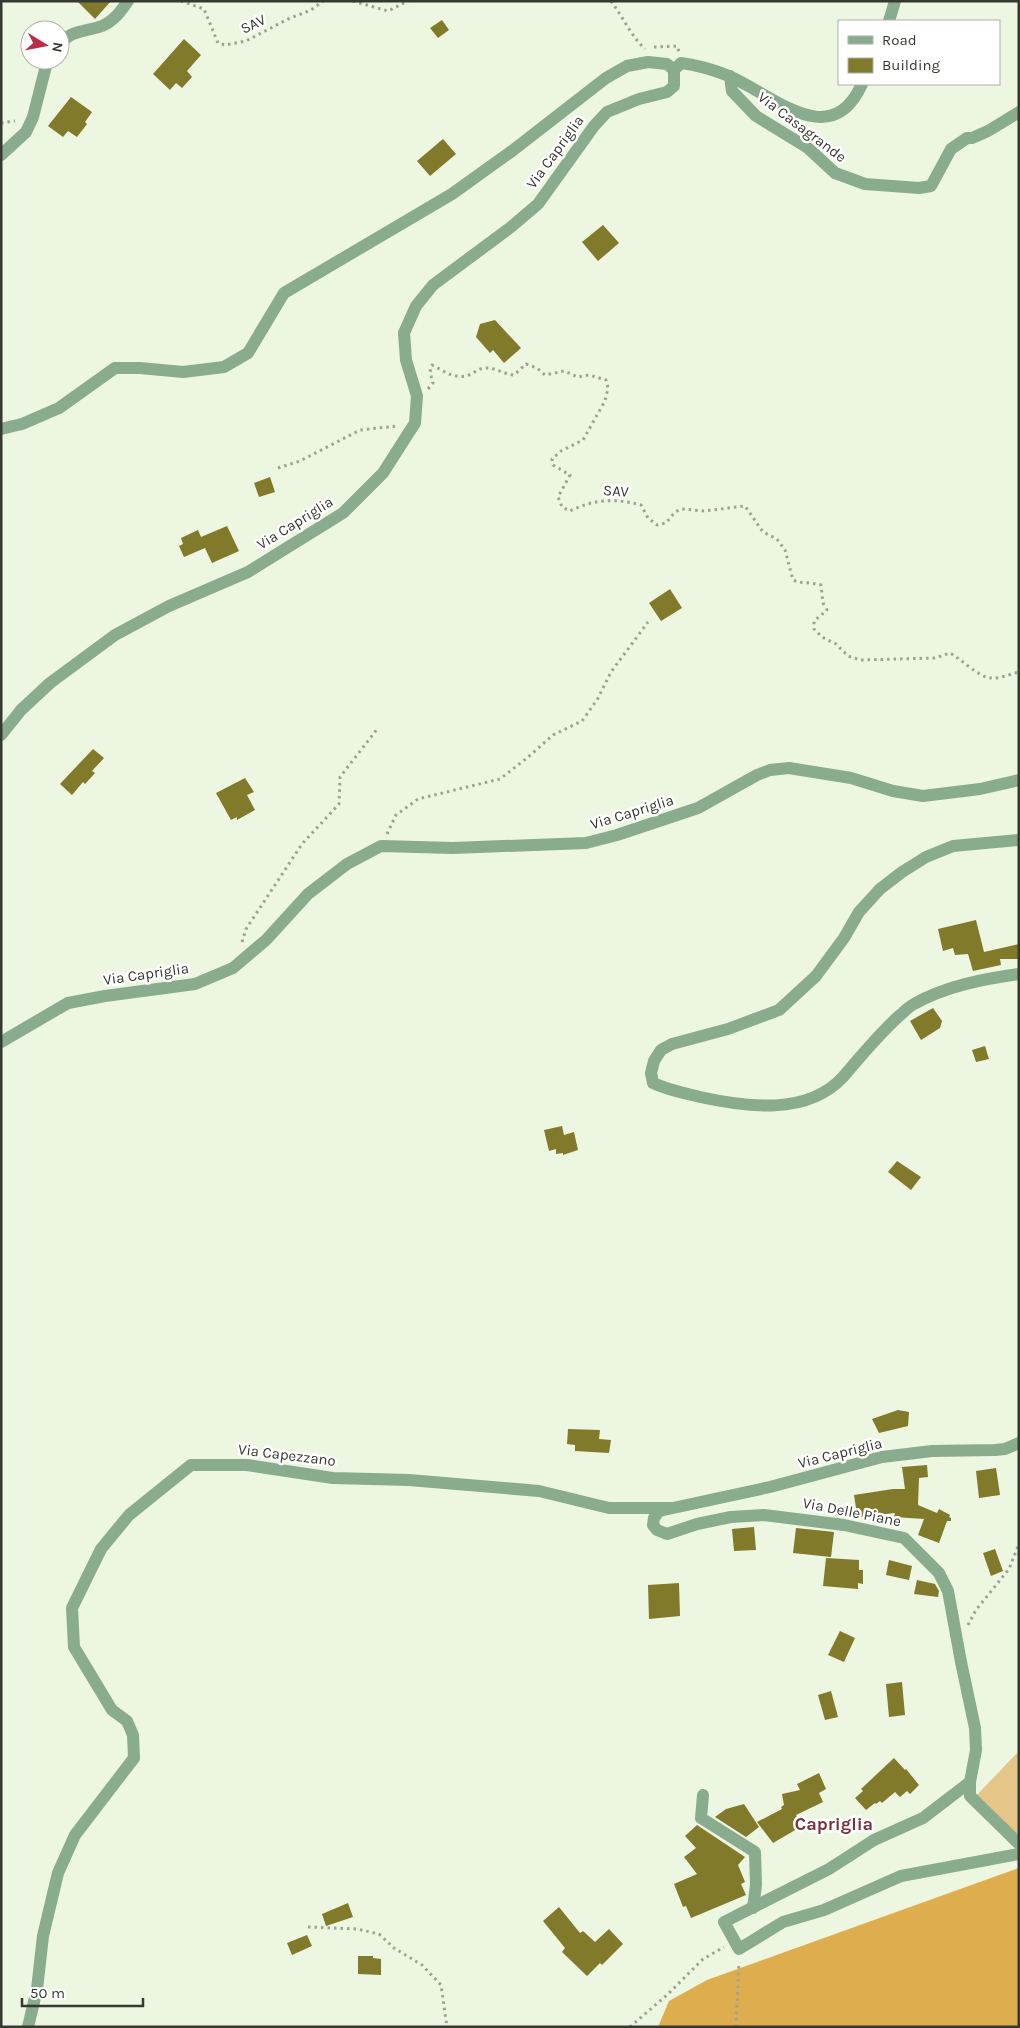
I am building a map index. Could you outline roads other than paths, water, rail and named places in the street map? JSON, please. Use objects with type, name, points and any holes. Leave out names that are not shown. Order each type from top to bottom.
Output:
[{"type":"street","points":[[70,36],[73,33],[103,26],[113,20],[128,1]]},
{"type":"street","points":[[889,20],[895,1]]},
{"type":"street","name":"Via Capriglia","points":[[1,429],[22,424],[59,408],[115,368],[183,372],[224,367],[248,353],[284,293],[452,194],[512,151],[606,78],[627,66],[640,63],[667,64],[674,70],[674,86],[667,92],[640,99],[607,112],[594,126],[538,204],[511,227],[433,285],[416,306],[404,333],[406,360],[417,396],[415,423],[383,473],[343,513],[248,572],[169,606],[115,635],[50,683],[21,710],[1,735]]},
{"type":"street","points":[[674,70],[681,63],[730,76],[800,113],[821,118],[837,115],[852,102],[861,85]]},
{"type":"street","points":[[1,155],[26,132],[33,116],[45,70]]},
{"type":"street","name":"Via Casagrande","points":[[730,76],[732,91],[756,116],[808,148],[835,174],[865,184],[919,188],[932,186],[951,149],[967,138],[972,138],[988,131],[1019,112]]},
{"type":"street","name":"Via Capriglia","points":[[1,1042],[68,1003],[195,984],[233,968],[266,940],[308,894],[347,864],[381,846],[453,848],[586,843],[617,835],[698,808],[758,775],[770,770],[789,768],[851,778],[893,791],[923,796],[980,789],[1019,780]]},
{"type":"street","points":[[1019,840],[953,846],[926,857],[902,872],[880,889],[859,912],[844,938],[816,976],[779,1010],[728,1029],[672,1044],[661,1050],[654,1060],[651,1072],[653,1083],[679,1092],[758,1107],[786,1104],[818,1096],[841,1078],[912,1004],[947,989],[1019,974]]},
{"type":"street","name":"Via Capriglia","points":[[671,1508],[753,1492],[882,1457],[932,1451],[1005,1449],[1019,1443]]},
{"type":"street","name":"Via Capezzano","points":[[28,2027],[37,1989],[43,1936],[58,1873],[75,1835],[134,1758],[133,1735],[127,1721],[112,1710],[74,1647],[72,1608],[101,1549],[129,1514],[192,1465],[247,1465],[333,1478],[409,1480],[539,1491],[609,1508],[671,1508]]},
{"type":"street","name":"Via Delle Piane","points":[[671,1508],[659,1511],[654,1518],[653,1526],[667,1534],[731,1517],[764,1514],[844,1525],[904,1538],[939,1573],[948,1591],[975,1728],[976,1750],[970,1782]]},
{"type":"street","points":[[970,1782],[970,1796],[1019,1844]]},
{"type":"street","points":[[970,1782],[923,1818],[874,1840],[829,1869],[724,1922],[737,1945],[784,1922],[824,1910],[901,1876],[1019,1854]]},
{"type":"street","points":[[703,1795],[701,1818],[755,1852],[756,1885],[753,1908]]},
{"type":"district","name":"Capriglia","points":[[834,1824]]}]
